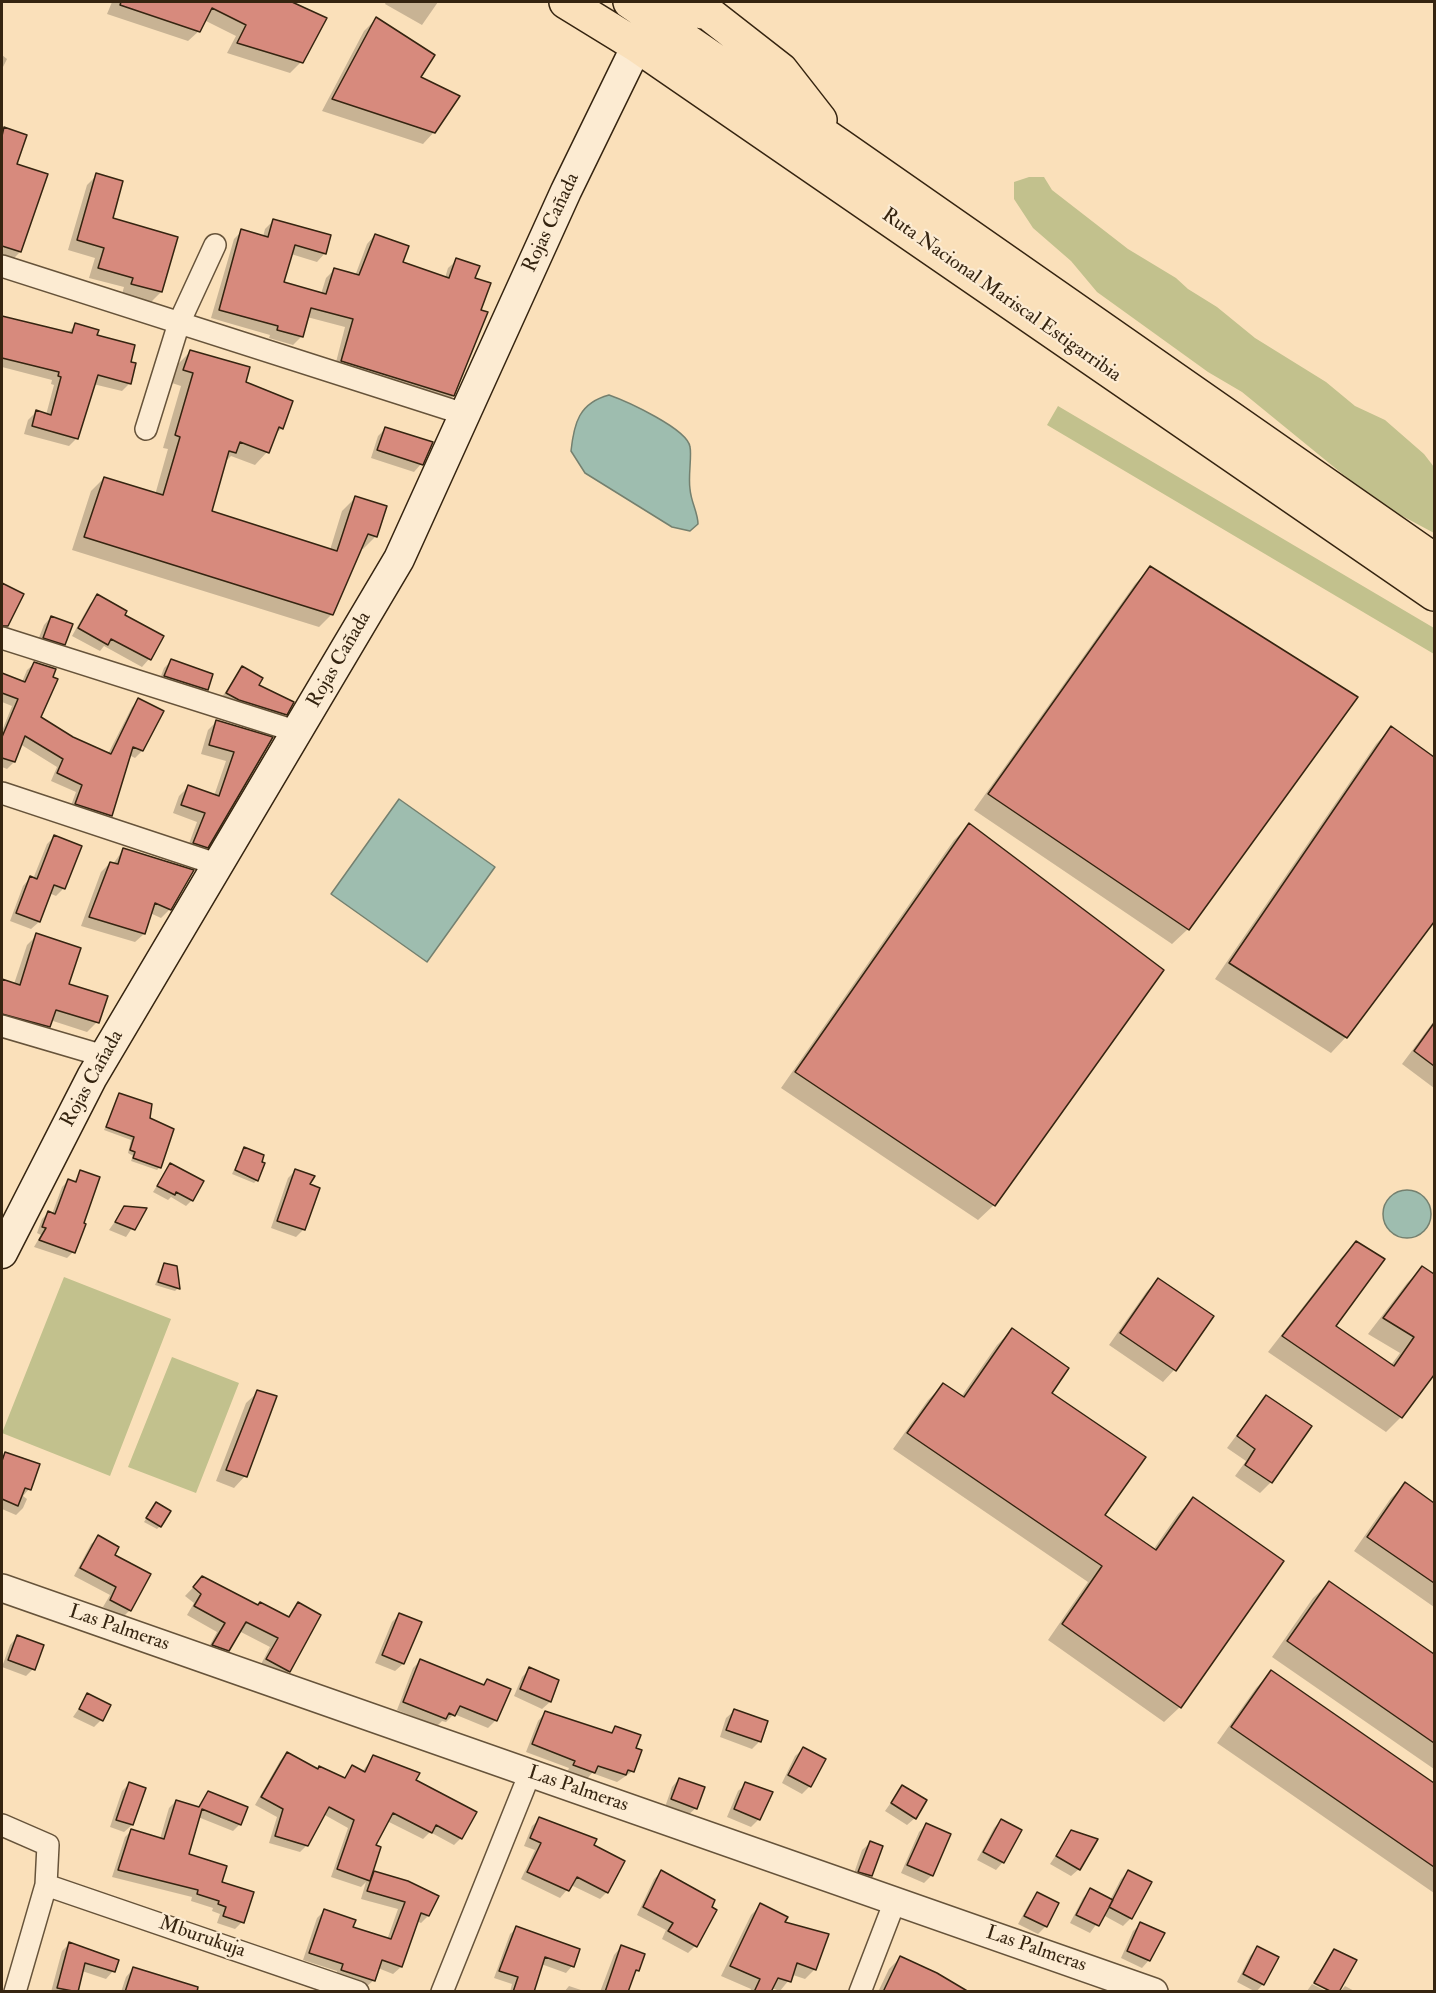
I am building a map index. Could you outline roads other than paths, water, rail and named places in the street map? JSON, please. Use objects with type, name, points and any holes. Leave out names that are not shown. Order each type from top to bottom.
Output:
[{"type":"highway","name":"Ruta Nacional Mariscal Estigarribia","points":[[566,2],[636,45],[1434,594]]},
{"type":"highway","name":"Ruta Nacional Mariscal Estigarribia","points":[[641,9],[839,144],[1434,560]]},
{"type":"highway","points":[[1322,517],[1373,541],[1434,583]]},
{"type":"main road","name":"Rojas Cañada","points":[[2,1253],[104,1056],[399,559],[636,45],[641,9]]},
{"type":"street","points":[[146,429],[179,323],[215,245]]},
{"type":"street","points":[[2,266],[464,414]]},
{"type":"street","points":[[2,638],[298,732]]},
{"type":"street","points":[[2,793],[219,865]]},
{"type":"street","points":[[2,1026],[104,1056]]},
{"type":"street","name":"Las Palmeras","points":[[2,1588],[1154,1992]]},
{"type":"street","points":[[442,1992],[530,1773]]},
{"type":"street","points":[[2,1825],[48,1845],[46,1885],[15,1992]]},
{"type":"street","name":"Mburukuja","points":[[46,1885],[358,1992]]},
{"type":"street","points":[[860,1992],[895,1901]]}]
